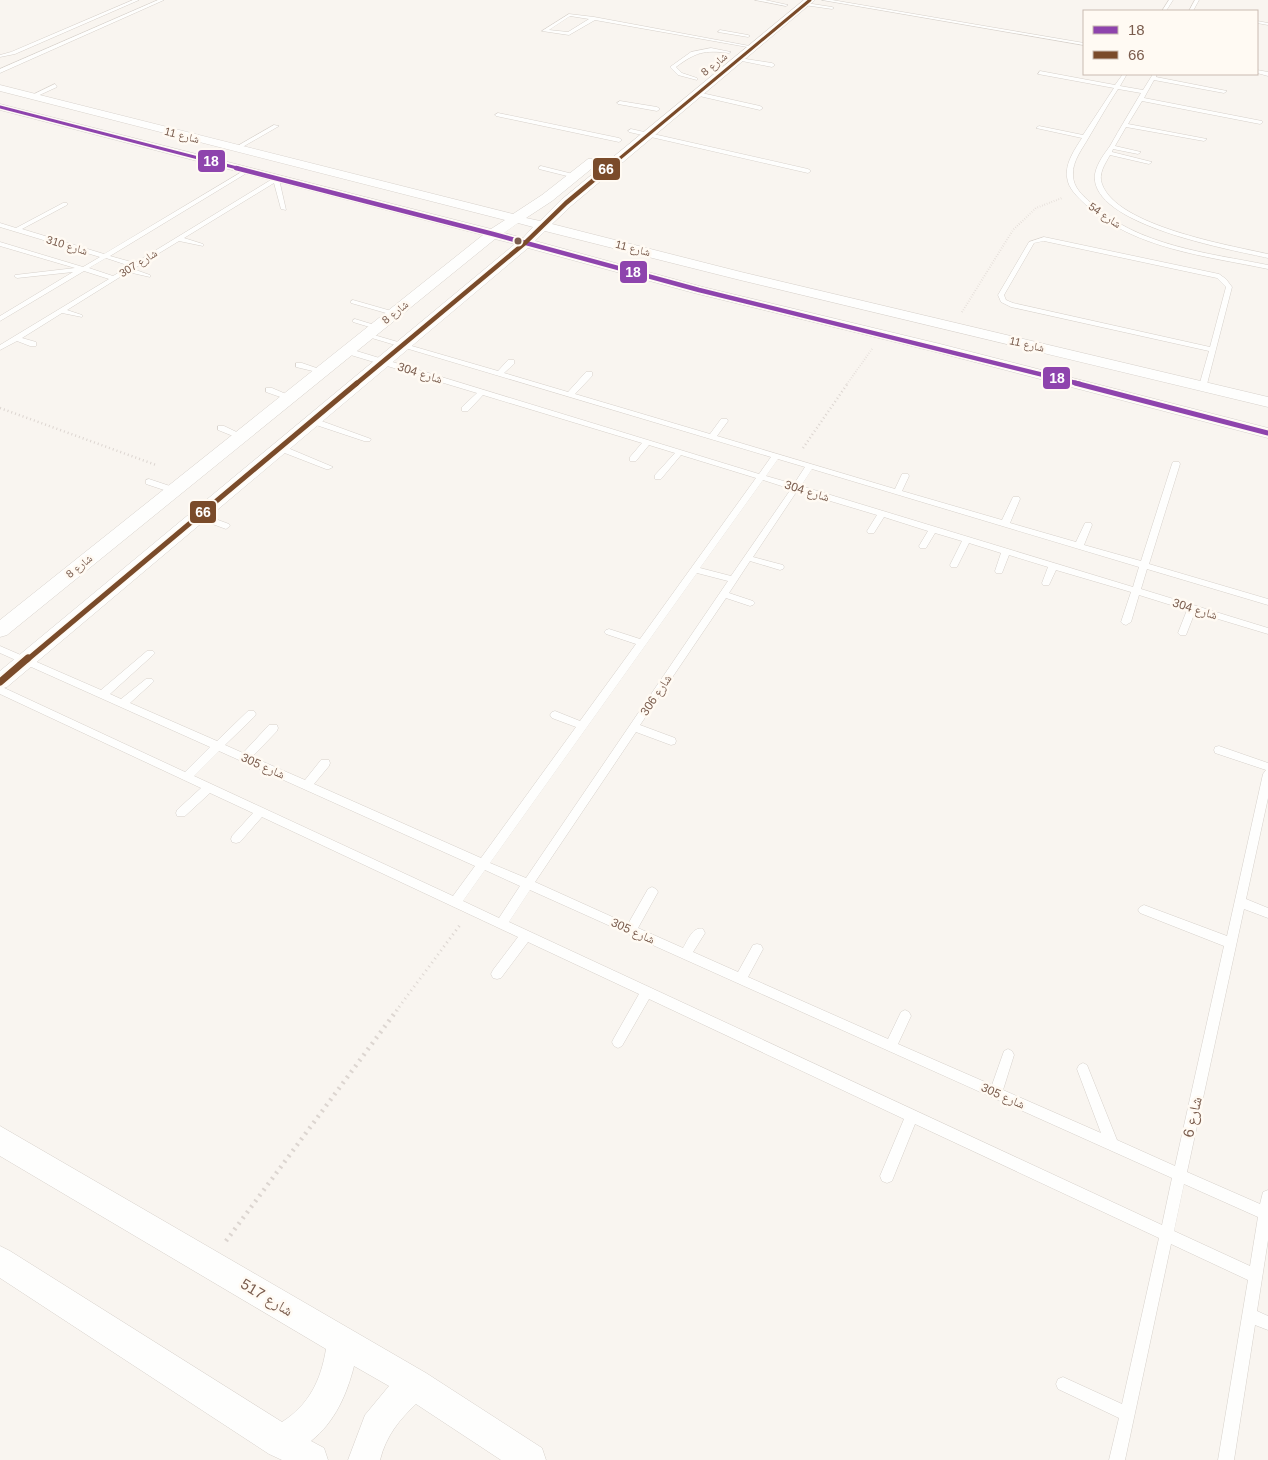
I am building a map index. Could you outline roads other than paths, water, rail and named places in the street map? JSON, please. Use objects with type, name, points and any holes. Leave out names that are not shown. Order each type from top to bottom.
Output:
[{"type":"street","name":"شارع 8","points":[[2,626],[493,234],[547,198],[695,79],[741,48],[799,2]]},
{"type":"street","name":"شارع 8","points":[[0,682],[526,242],[566,203],[696,94],[741,48]]},
{"type":"street","name":"شارع 11","points":[[0,88],[740,276],[1268,402]]},
{"type":"street","name":"شارع 11","points":[[0,107],[526,242],[699,290],[882,334],[1268,433]]},
{"type":"street","name":"شارع 517","points":[[0,1140],[416,1384],[530,1460]]},
{"type":"street","points":[[0,1262],[312,1460]]},
{"type":"street","points":[[281,1442],[307,1424],[327,1399],[339,1370],[343,1341]]},
{"type":"street","points":[[364,1460],[375,1428],[393,1402],[416,1384]]},
{"type":"lane","points":[[0,56],[13,53],[137,0]]},
{"type":"lane","points":[[0,71],[162,0]]},
{"type":"lane","points":[[757,0],[799,2],[837,9]]},
{"type":"lane","points":[[824,0],[1083,44]]},
{"type":"lane","points":[[1256,0],[1268,2]]},
{"type":"lane","points":[[594,18],[569,34],[544,31],[569,15],[594,18],[741,48]]},
{"type":"lane","points":[[720,31],[741,48],[772,65]]},
{"type":"lane","points":[[695,79],[680,74],[674,67],[693,52],[741,48]]},
{"type":"lane","points":[[1040,73],[1145,92]]},
{"type":"lane","name":"شارع 54","points":[[1124,75],[1086,137],[1070,168],[1070,179],[1076,192],[1099,213],[1122,227],[1147,238],[1268,267]]},
{"type":"lane","points":[[1154,76],[1224,90]]},
{"type":"lane","name":"شارع 54","points":[[1154,76],[1106,153],[1097,176],[1099,187],[1107,199],[1122,211],[1156,227],[1187,237],[1268,256]]},
{"type":"lane","points":[[31,96],[55,86]]},
{"type":"lane","points":[[696,94],[760,108]]},
{"type":"lane","points":[[1140,99],[1260,122]]},
{"type":"lane","points":[[620,103],[657,109]]},
{"type":"lane","points":[[498,115],[619,140]]},
{"type":"lane","points":[[1125,125],[1204,140]]},
{"type":"lane","points":[[237,148],[276,126]]},
{"type":"lane","points":[[1038,128],[1086,137]]},
{"type":"lane","points":[[631,131],[808,171]]},
{"type":"lane","points":[[1111,147],[1138,152]]},
{"type":"lane","points":[[1106,153],[1149,162]]},
{"type":"lane","points":[[541,168],[575,176]]},
{"type":"lane","name":"شارع 307","points":[[0,319],[247,171]]},
{"type":"lane","points":[[276,179],[284,208]]},
{"type":"lane","name":"شارع 307","points":[[0,348],[276,179]]},
{"type":"lane","points":[[16,230],[65,204]]},
{"type":"lane","name":"شارع 310","points":[[0,225],[135,265]]},
{"type":"lane","points":[[178,238],[201,245]]},
{"type":"lane","points":[[1203,386],[1229,287],[1224,280],[1212,274],[1049,239],[1032,242],[1001,295],[1003,301],[1011,306],[1212,350]]},
{"type":"lane","name":"شارع 310","points":[[0,244],[114,278]]},
{"type":"lane","points":[[17,276],[84,269]]},
{"type":"lane","points":[[128,270],[148,276]]},
{"type":"lane","points":[[353,302],[394,313]]},
{"type":"lane","points":[[61,310],[80,316]]},
{"type":"lane","name":"شارع 304","points":[[355,321],[403,345],[1268,602]]},
{"type":"lane","points":[[16,338],[33,344]]},
{"type":"lane","name":"شارع 304","points":[[347,350],[678,453],[1268,631]]},
{"type":"lane","points":[[499,374],[511,362]]},
{"type":"lane","points":[[299,365],[321,371]]},
{"type":"lane","points":[[570,395],[590,374]]},
{"type":"lane","points":[[269,390],[289,397]]},
{"type":"lane","points":[[465,409],[482,392]]},
{"type":"lane","points":[[313,420],[367,439]]},
{"type":"lane","points":[[712,437],[724,421]]},
{"type":"lane","points":[[221,428],[241,436]]},
{"type":"lane","points":[[633,459],[647,443]]},
{"type":"lane","points":[[280,448],[329,467]]},
{"type":"lane","points":[[658,478],[678,453]]},
{"type":"lane","points":[[455,903],[776,456]]},
{"type":"lane","points":[[1126,622],[1176,464]]},
{"type":"lane","name":"شارع 306","points":[[501,924],[810,466]]},
{"type":"lane","points":[[897,492],[904,476]]},
{"type":"lane","points":[[149,482],[173,490]]},
{"type":"lane","points":[[1005,524],[1016,499]]},
{"type":"lane","points":[[870,531],[882,514]]},
{"type":"lane","points":[[199,516],[226,526]]},
{"type":"lane","points":[[1079,546],[1088,526]]},
{"type":"lane","points":[[923,546],[933,529]]},
{"type":"lane","points":[[954,565],[967,539]]},
{"type":"lane","points":[[999,571],[1006,551]]},
{"type":"lane","points":[[748,558],[780,568]]},
{"type":"lane","points":[[1046,582],[1053,566]]},
{"type":"lane","points":[[695,569],[733,580]]},
{"type":"lane","points":[[724,594],[750,603]]},
{"type":"lane","points":[[1183,634],[1192,608]]},
{"type":"lane","points":[[609,632],[642,643]]},
{"type":"lane","name":"شارع 305","points":[[0,649],[1266,1213]]},
{"type":"lane","points":[[102,695],[150,652]]},
{"type":"lane","points":[[122,704],[149,681]]},
{"type":"lane","points":[[0,690],[1255,1276]]},
{"type":"lane","points":[[186,777],[252,714]]},
{"type":"lane","points":[[555,715],[582,726]]},
{"type":"lane","points":[[634,727],[671,741]]},
{"type":"lane","points":[[245,758],[274,728]]},
{"type":"lane","points":[[1219,750],[1268,767]]},
{"type":"lane","points":[[306,786],[325,763]]},
{"type":"lane","name":"شارع 6","points":[[1117,1460],[1268,774]]},
{"type":"lane","points":[[181,814],[208,788]]},
{"type":"lane","points":[[236,839],[260,812]]},
{"type":"lane","points":[[631,930],[652,892]]},
{"type":"lane","points":[[1240,902],[1268,912]]},
{"type":"lane","points":[[1144,910],[1231,943]]},
{"type":"lane","points":[[686,955],[699,933]]},
{"type":"lane","points":[[497,974],[526,936]]},
{"type":"lane","points":[[740,979],[757,949]]},
{"type":"lane","points":[[618,1042],[646,992]]},
{"type":"lane","points":[[891,1046],[905,1016]]},
{"type":"lane","points":[[996,1093],[1008,1055]]},
{"type":"lane","points":[[1083,1069],[1112,1145]]},
{"type":"lane","points":[[887,1176],[911,1116]]},
{"type":"lane","points":[[1226,1460],[1268,1197]]},
{"type":"lane","points":[[1249,1315],[1268,1323]]},
{"type":"lane","points":[[1063,1384],[1127,1414]]}]
